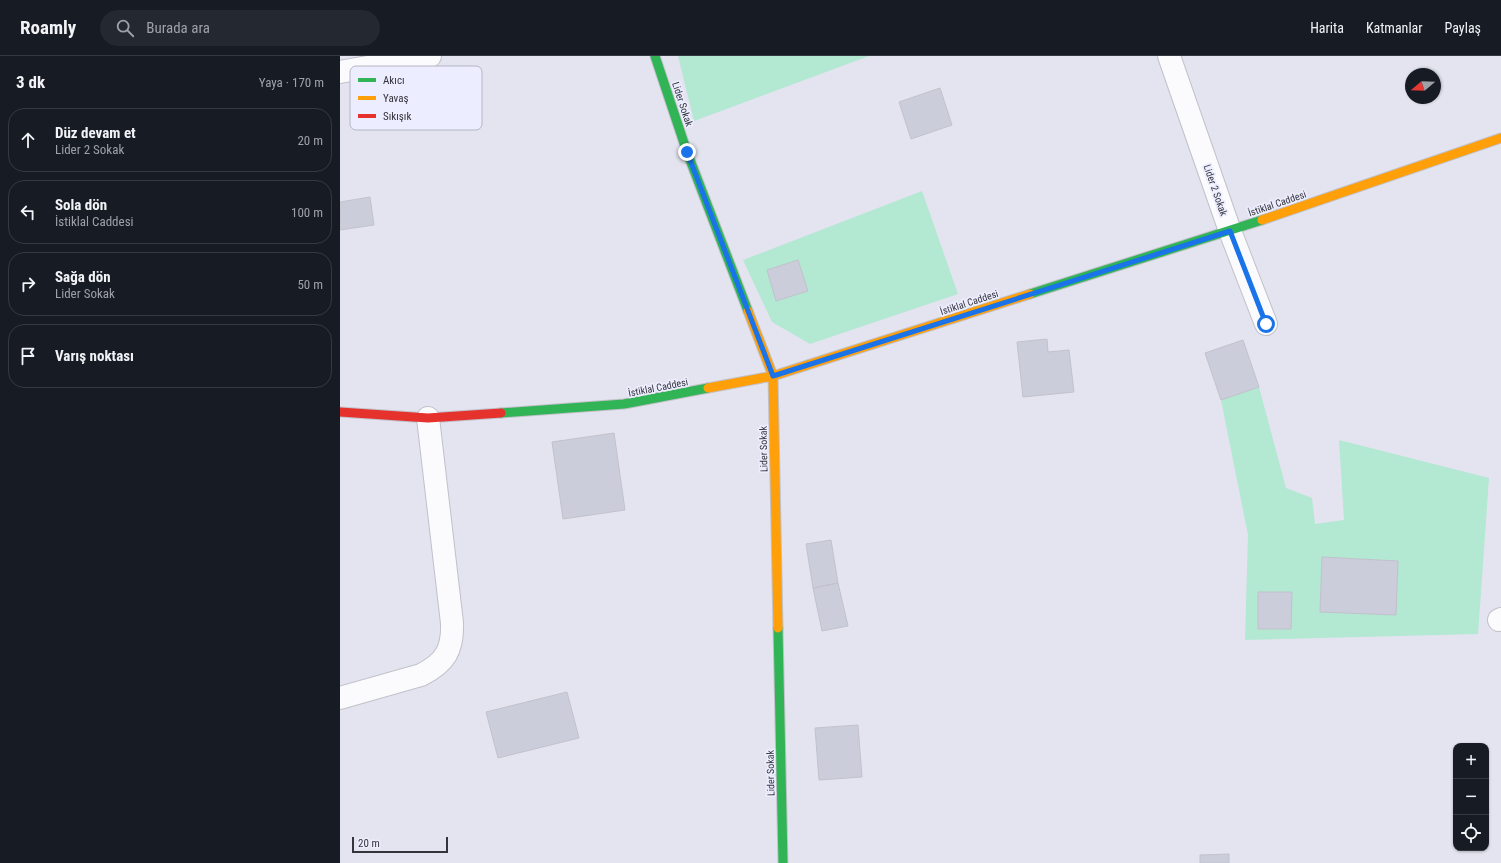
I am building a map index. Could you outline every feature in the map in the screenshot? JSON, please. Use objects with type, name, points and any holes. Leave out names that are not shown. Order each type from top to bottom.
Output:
[{"type":"street","points":[[374,66],[430,56]]},
{"type":"street","name":"Lider Sokak","points":[[655,56],[687,152],[773,376],[783,863]]},
{"type":"street","name":"Lider 2 Sokak","points":[[1169,56],[1230,231],[1266,324]]},
{"type":"street","points":[[340,72],[350,70]]},
{"type":"street","name":"İstiklal Caddesi","points":[[340,412],[428,418],[624,404],[773,376],[1230,231],[1501,138]]},
{"type":"street","points":[[340,698],[427,672],[442,661],[449,650],[452,636],[452,623],[428,418]]},
{"type":"green space","points":[[678,56],[869,56],[694,121]]},
{"type":"green space","points":[[922,191],[958,294],[810,344],[772,322],[743,260]]},
{"type":"green space","points":[[1259,387],[1286,488],[1312,498],[1315,524],[1344,520],[1339,440],[1489,478],[1478,634],[1245,640],[1248,535],[1221,400]]},
{"type":"building","points":[[940,88],[952,125],[911,139],[899,102]]},
{"type":"building","points":[[370,197],[374,225],[340,230],[340,202]]},
{"type":"building","points":[[798,260],[808,291],[776,301],[767,270]]},
{"type":"building","points":[[1047,339],[1048,352],[1069,350],[1074,392],[1023,397],[1017,342]]},
{"type":"building","points":[[1243,340],[1259,387],[1221,400],[1205,353]]},
{"type":"building","points":[[614,433],[625,510],[563,519],[552,442]]},
{"type":"building","points":[[831,540],[838,583],[813,588],[806,544]]},
{"type":"building","points":[[1322,557],[1398,561],[1396,615],[1320,612]]},
{"type":"building","points":[[838,583],[848,626],[822,631],[813,588]]},
{"type":"building","points":[[1258,592],[1292,592],[1291,629],[1258,629]]},
{"type":"building","points":[[567,692],[579,738],[498,758],[486,712]]},
{"type":"building","points":[[858,725],[862,777],[819,780],[815,728]]},
{"type":"building","points":[[1229,854],[1229,863],[1200,863],[1200,855]]},
{"type":"traffic: fast","points":[[655,56],[687,152],[748,311]]},
{"type":"traffic: fast","points":[[1030,294],[1262,220]]},
{"type":"traffic: fast","points":[[501,413],[624,404],[708,388]]},
{"type":"traffic: fast","points":[[778,628],[783,863]]},
{"type":"traffic: slow","points":[[1262,220],[1501,138]]},
{"type":"traffic: slow","points":[[708,388],[773,376],[1030,294]]},
{"type":"traffic: slow","points":[[748,311],[773,376],[778,628]]},
{"type":"traffic: jam","points":[[340,412],[428,418],[501,413]]},
{"type":"route","points":[[687,152],[773,376],[1230,231],[1266,324]]}]
